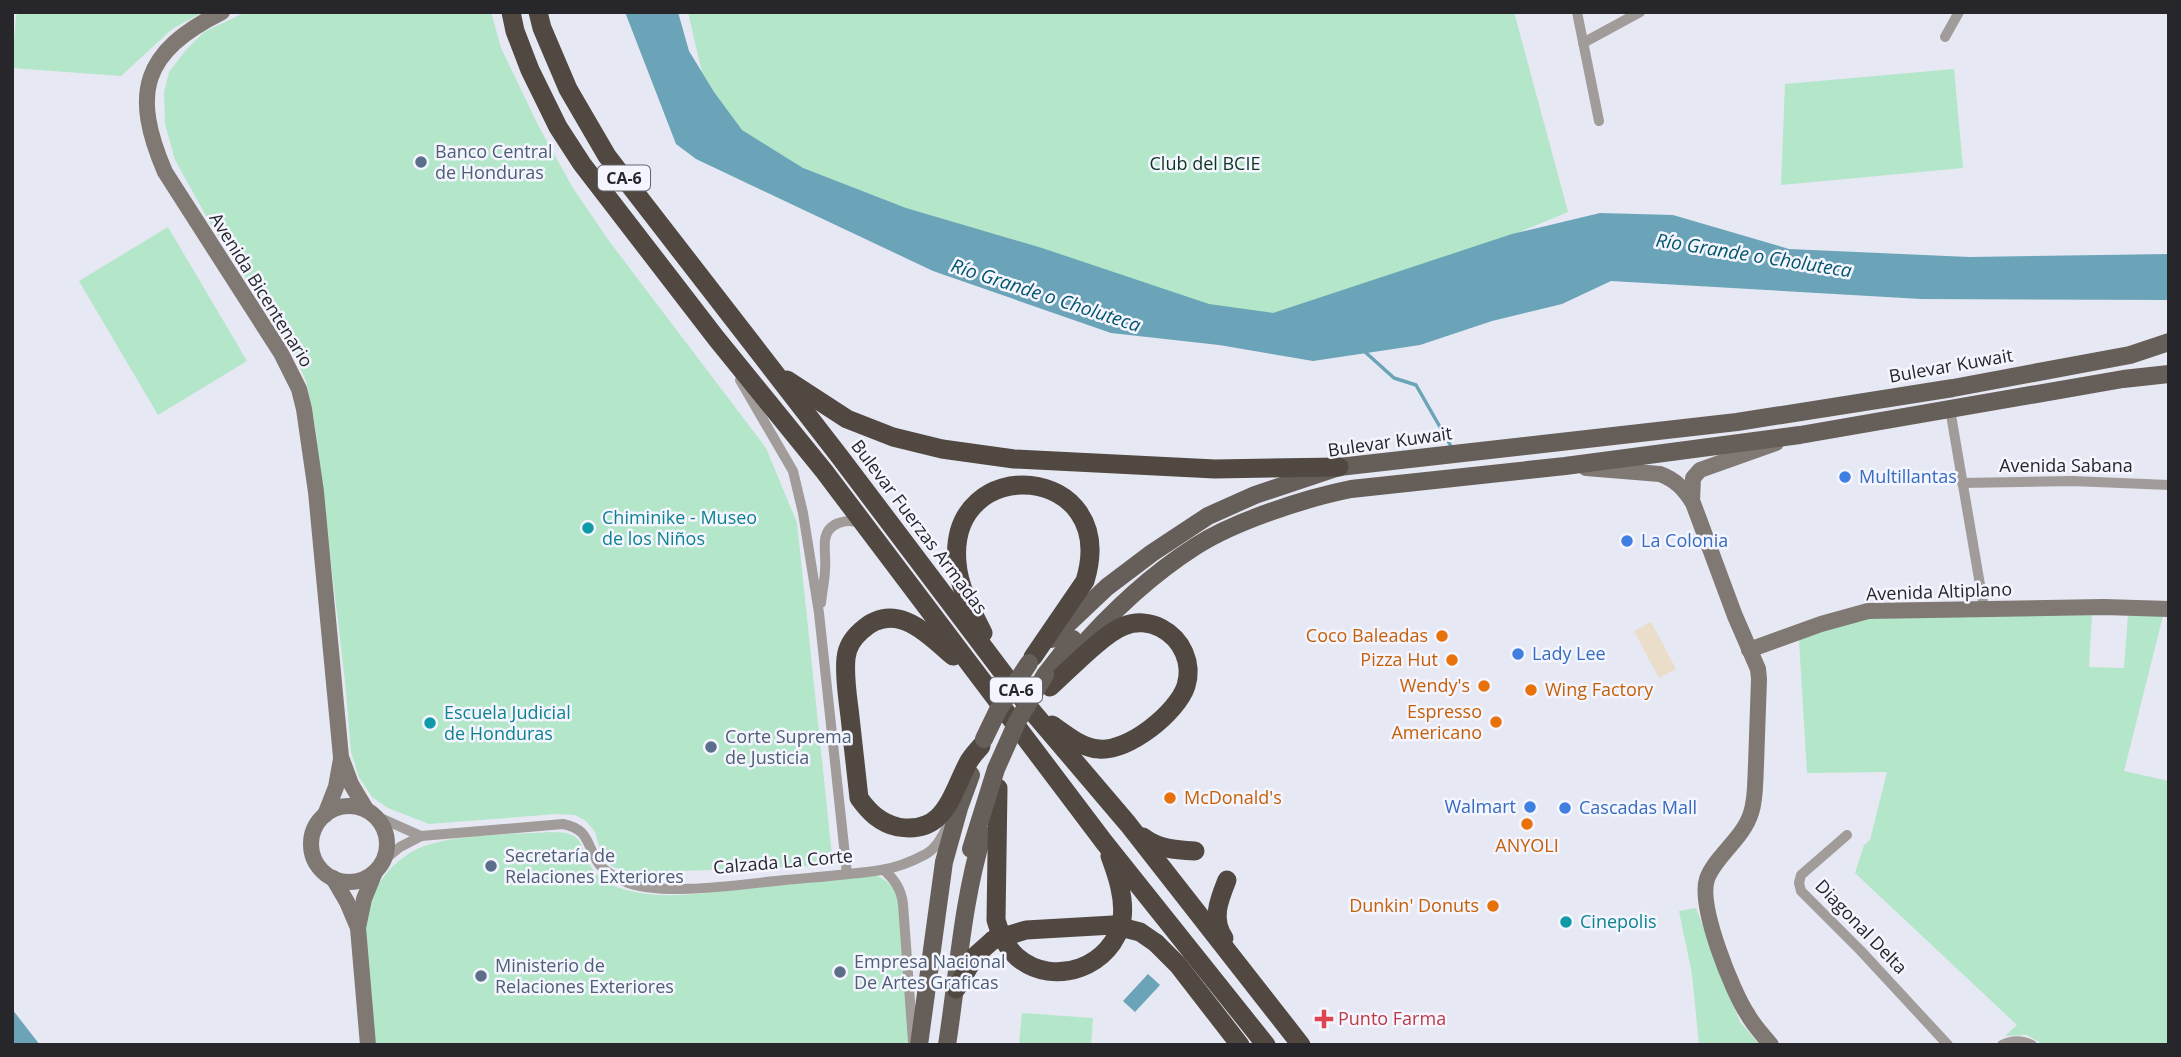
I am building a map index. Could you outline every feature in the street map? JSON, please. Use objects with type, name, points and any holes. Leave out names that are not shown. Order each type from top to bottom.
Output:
[{"type":"highway","name":"CA-6","points":[[511,12],[515,31],[530,70],[558,127],[582,164],[716,338],[824,471],[1104,842],[1266,1045]]},
{"type":"highway","name":"Bulevar Fuerzas Armadas","points":[[538,12],[568,89],[607,156],[1031,710],[1128,824],[1301,1045]]},
{"type":"highway","points":[[770,367],[847,419],[893,437],[942,449],[1014,458],[1205,468],[1339,467]]},
{"type":"highway","points":[[998,666],[961,584],[956,560],[957,543],[961,527],[971,508],[987,494],[1007,485],[1028,483],[1049,488],[1068,500],[1081,516],[1089,536],[1090,559],[1085,581],[1031,660]]},
{"type":"highway","points":[[980,679],[920,628],[909,622],[886,619],[864,628],[849,646],[846,657],[859,798],[867,810],[891,825],[919,827],[933,822],[951,801],[968,761],[983,742]]},
{"type":"highway","points":[[1031,710],[1088,747],[1119,747],[1149,730],[1179,700],[1187,679],[1186,657],[1180,643],[1169,632],[1155,625],[1125,625],[1112,632],[1047,685]]},
{"type":"highway","points":[[998,788],[996,920],[1008,947],[1018,958],[1031,966],[1045,971],[1075,970],[1101,957],[1111,945],[1120,925],[1123,903],[1116,872],[1104,842]]},
{"type":"highway","points":[[1128,824],[1155,846],[1195,851]]},
{"type":"highway","points":[[1227,880],[1219,900],[1217,924],[1254,983]]},
{"type":"highway","points":[[956,989],[975,956],[993,940],[1016,932],[1113,925],[1145,935],[1168,953],[1234,1037]]},
{"type":"main road","name":"Bulevar Kuwait","points":[[919,1045],[944,862],[983,742],[998,710],[1031,660],[1107,587],[1208,516],[1255,495],[1339,467],[1737,422],[1954,388],[2130,355],[2169,342]]},
{"type":"main road","points":[[2130,355],[2169,348]]},
{"type":"main road","points":[[947,1045],[978,852],[998,788],[1017,742],[1073,639],[1113,601],[1142,585],[1197,545],[1244,523],[1321,495],[1352,489],[1565,466],[1800,435],[2169,372]]},
{"type":"main road","points":[[936,1045],[948,965],[971,849],[996,769],[1017,722],[1047,685]]},
{"type":"main road","points":[[926,1045],[957,816]]},
{"type":"street","name":"Avenida Bicentenario","points":[[222,12],[198,25],[169,48],[155,65],[149,81],[146,109],[153,145],[166,172],[292,371],[299,389],[316,492],[341,757],[336,787],[324,815]]},
{"type":"street","points":[[1577,12],[1598,121]]},
{"type":"street","points":[[1583,43],[1640,12]]},
{"type":"street","points":[[1945,37],[1959,12]]},
{"type":"street","points":[[716,338],[793,471],[803,513],[819,613],[847,874]]},
{"type":"street","points":[[1950,409],[1984,608]]},
{"type":"street","points":[[1693,503],[1693,478],[1700,470],[1800,435]]},
{"type":"street","points":[[1565,466],[1660,474],[1670,478],[1686,491],[1758,669],[1754,798],[1751,814],[1733,844],[1713,869],[1704,891],[1711,928],[1741,1003],[1771,1045]]},
{"type":"street","name":"Avenida Sabana","points":[[1962,483],[2072,481],[2169,485]]},
{"type":"street","points":[[819,613],[827,533],[835,524],[846,520],[863,524]]},
{"type":"street","name":"Avenida Altiplano","points":[[1749,650],[1821,624],[1868,611],[2168,605]]},
{"type":"street","name":"Avenida Bicentenario","points":[[341,757],[351,784],[371,813]]},
{"type":"street","points":[[368,1045],[358,928],[364,899],[379,867],[387,849],[387,837],[383,826],[371,813],[349,806],[332,810],[316,825],[312,836],[315,861],[333,878],[355,882],[366,878],[379,867]]},
{"type":"street","name":"Calzada La Corte","points":[[371,813],[421,836]]},
{"type":"street","name":"Calzada La Corte","points":[[379,867],[400,847],[421,836],[563,824],[584,833],[598,863],[625,882],[642,887],[699,888],[884,870],[928,853],[957,816]]},
{"type":"street","name":"Diagonal Delta","points":[[1847,835],[1801,875],[1801,891],[1948,1045]]},
{"type":"street","points":[[884,870],[899,887],[904,904],[913,1045]]},
{"type":"street","points":[[333,878],[358,928]]},
{"type":"street","points":[[2002,1045],[2010,1041],[2032,1045]]},
{"type":"shaded area","points":[[1651,622],[1676,669],[1659,678],[1634,631]]},
{"type":"green space","points":[[18,12],[203,12],[172,29],[121,76],[12,68]]},
{"type":"green space","points":[[246,12],[491,12],[501,48],[539,127],[573,188],[609,241],[766,448],[797,523],[833,865],[632,873],[611,866],[600,850],[595,832],[586,821],[575,815],[557,814],[429,824],[388,808],[372,797],[359,777],[351,752],[315,426],[306,381],[294,353],[210,223],[175,160],[165,124],[164,93],[169,72],[204,32]]},
{"type":"green space","name":"Club del BCIE","points":[[688,12],[1514,12],[1568,212],[1373,293],[1298,315],[1168,318],[794,177],[708,99]]},
{"type":"green space","points":[[1954,69],[1963,168],[1781,185],[1785,84]]},
{"type":"green space","points":[[168,227],[247,361],[158,415],[79,281]]},
{"type":"green space","points":[[2092,613],[2089,667],[2124,668],[2128,615],[2163,616],[2124,771],[2169,781],[2169,1045],[2044,1045],[2027,1035],[2005,1036],[2017,1025],[1855,873],[1864,845],[1870,840],[1887,772],[1807,773],[1799,640],[1857,619]]},
{"type":"green space","points":[[550,832],[576,837],[593,870],[606,882],[647,894],[688,895],[876,875],[880,877],[898,895],[909,1045],[375,1045],[363,932],[369,903],[393,866],[417,849],[445,840]]},
{"type":"green space","points":[[1696,908],[1740,1022],[1760,1045],[1699,1045],[1692,974],[1679,911]]},
{"type":"green space","points":[[1022,1013],[1093,1018],[1091,1045],[1019,1045]]},
{"type":"water","name":"Río Grande o Choluteca","points":[[625,12],[678,12],[689,51],[742,130],[803,168],[906,208],[1042,248],[1209,304],[1273,313],[1512,234],[1600,213],[1673,215],[1789,249],[1969,257],[2169,254],[2169,300],[1921,299],[1611,281],[1562,304],[1492,321],[1420,345],[1313,361],[1219,345],[1111,333],[933,271],[696,159],[676,144]]},
{"type":"water","points":[[1148,974],[1160,985],[1135,1012],[1123,1001]]},
{"type":"water","points":[[12,1009],[40,1045],[12,1045]]},
{"type":"waterway","points":[[1364,351],[1394,378],[1416,385],[1452,448]]},
{"type":"place","name":"Banco Central de Honduras","points":[[421,162]]},
{"type":"place","name":"Multillantas","points":[[1845,477]]},
{"type":"place","name":"Chiminike - Museo de los Niños","points":[[588,528]]},
{"type":"place","name":"La Colonia","points":[[1627,541]]},
{"type":"place","name":"Coco Baleadas","points":[[1442,636]]},
{"type":"place","name":"Lady Lee","points":[[1518,654]]},
{"type":"place","name":"Pizza Hut","points":[[1452,660]]},
{"type":"place","name":"Wendy's","points":[[1484,686]]},
{"type":"place","name":"Wing Factory","points":[[1531,690]]},
{"type":"place","name":"Espresso Americano","points":[[1496,722]]},
{"type":"place","name":"Escuela Judicial de Honduras","points":[[430,723]]},
{"type":"place","name":"Corte Suprema de Justicia","points":[[711,747]]},
{"type":"place","name":"McDonald's","points":[[1170,798]]},
{"type":"place","name":"Walmart","points":[[1530,807]]},
{"type":"place","name":"Cascadas Mall","points":[[1565,808]]},
{"type":"place","name":"ANYOLI","points":[[1527,824]]},
{"type":"place","name":"Secretaría de Relaciones Exteriores","points":[[491,866]]},
{"type":"place","name":"Dunkin' Donuts","points":[[1493,906]]},
{"type":"place","name":"Cinepolis","points":[[1566,922]]},
{"type":"place","name":"Empresa Nacional De Artes Graficas","points":[[840,972]]},
{"type":"place","name":"Ministerio de Relaciones Exteriores","points":[[481,976]]},
{"type":"place","name":"Punto Farma","points":[[1324,1019]]}]
